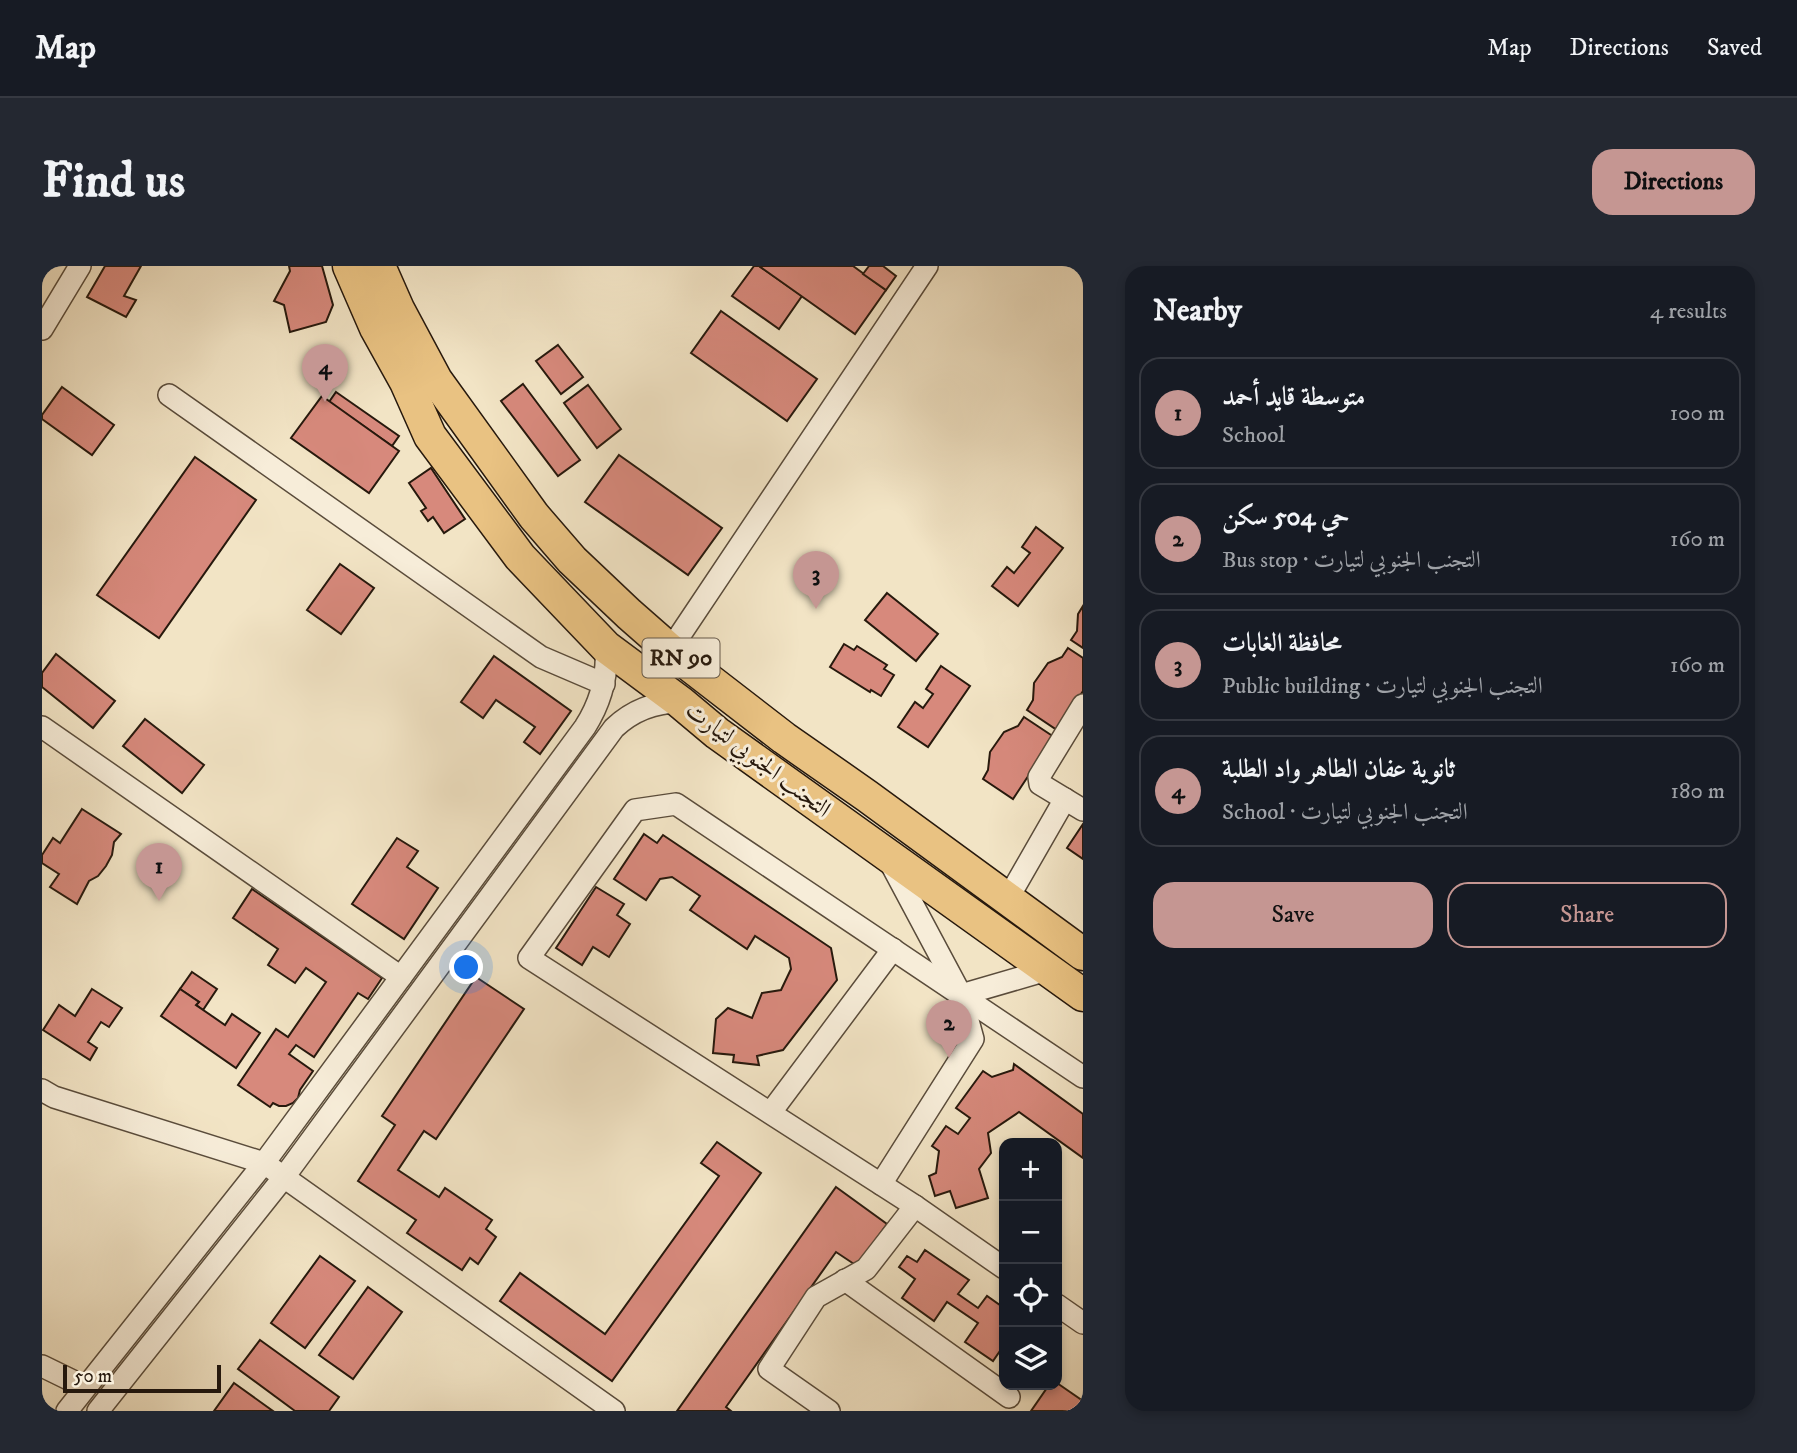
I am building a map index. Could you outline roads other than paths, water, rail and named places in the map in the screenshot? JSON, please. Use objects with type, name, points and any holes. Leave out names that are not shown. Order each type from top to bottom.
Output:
[{"type":"highway","name":"التجنب الجنوبي لتيارت","points":[[349,266],[376,328],[406,382],[430,436],[520,557],[606,647],[718,733],[1083,995]]},
{"type":"highway","name":"التجنب الجنوبي لتيارت","points":[[379,266],[398,309],[436,380],[534,516],[572,560],[670,650],[784,738],[1083,954]]},
{"type":"street","points":[[42,329],[80,266]]},
{"type":"street","points":[[670,650],[927,266]]},
{"type":"street","points":[[169,395],[541,657],[604,684]]},
{"type":"street","points":[[67,1411],[264,1163],[584,727],[596,707],[604,684],[606,647]]},
{"type":"street","points":[[98,1411],[284,1177],[614,728],[623,719],[644,707],[680,702]]},
{"type":"street","points":[[1007,900],[1074,804],[1040,784],[1039,777],[1082,710]]},
{"type":"street","points":[[42,727],[401,977]]},
{"type":"street","points":[[999,1265],[771,1112],[529,958],[635,810],[676,804],[1083,1077]]},
{"type":"street","points":[[881,1184],[973,1039],[961,995],[886,855]]},
{"type":"street","points":[[771,1112],[893,949]]},
{"type":"street","points":[[961,995],[1047,970]]},
{"type":"street","points":[[46,1097],[264,1163],[614,1411]]},
{"type":"street","points":[[829,1411],[769,1370],[816,1297],[866,1269],[915,1206]]},
{"type":"street","points":[[845,1280],[1009,1398]]},
{"type":"street","points":[[42,1366],[85,1387]]},
{"type":"place","name":"ثانوية عفان الطاهر واد الطلبة","points":[[325,402]]},
{"type":"place","name":"محافظة الغابات","points":[[816,609]]},
{"type":"place","name":"متوسطة قايد أحمد","points":[[159,901]]},
{"type":"place","name":"حي 504 سكن","points":[[949,1058]]}]
